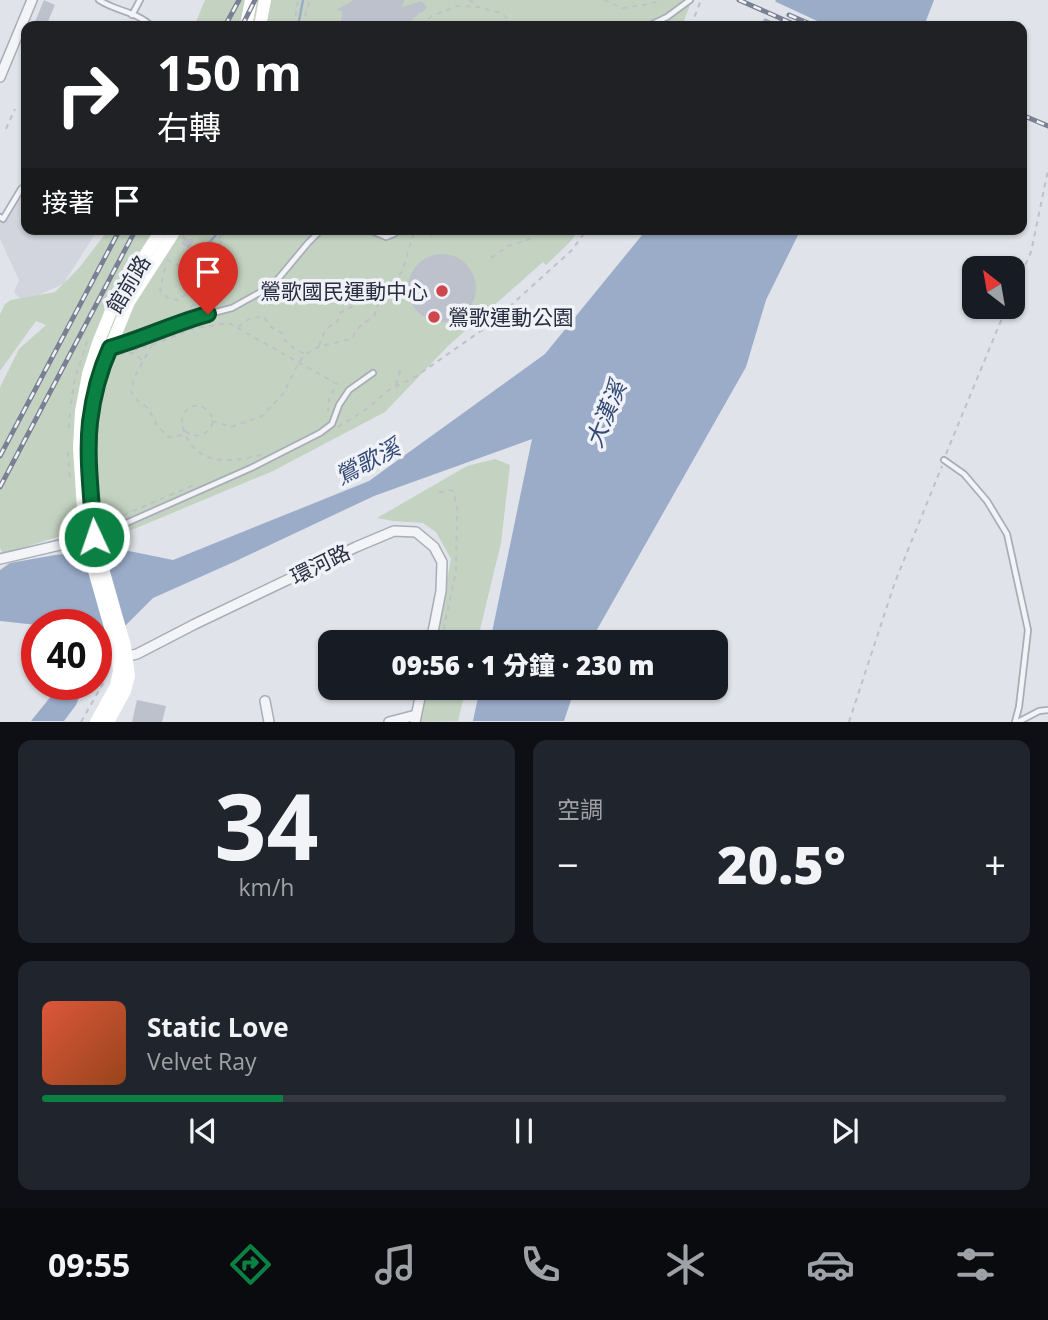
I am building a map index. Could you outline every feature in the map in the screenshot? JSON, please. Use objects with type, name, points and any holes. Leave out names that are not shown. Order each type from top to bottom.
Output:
[{"type":"street","points":[[23,21],[32,0]]},
{"type":"street","points":[[247,21],[251,0]]},
{"type":"street","points":[[261,21],[265,0]]},
{"type":"street","points":[[0,77],[21,26]]},
{"type":"street","name":"館前路","points":[[91,542],[79,448],[81,411],[88,374],[115,301],[158,235]]},
{"type":"street","name":"館前路","points":[[91,542],[89,449],[94,401],[110,348],[129,302],[177,235]]},
{"type":"street","name":"環河路","points":[[121,652],[137,654],[394,531],[416,532],[435,547],[442,562],[441,592],[433,630]]},
{"type":"street","points":[[0,559],[91,542],[129,676],[108,722]]},
{"type":"street","points":[[96,722],[117,686],[121,652]]},
{"type":"street","points":[[389,722],[416,718],[420,700]]},
{"type":"street","points":[[265,701],[269,722]]},
{"type":"lane","points":[[99,0],[146,21]]},
{"type":"lane","points":[[132,15],[139,0]]},
{"type":"lane","points":[[659,21],[690,0]]},
{"type":"lane","points":[[0,218],[3,219],[21,189]]},
{"type":"lane","points":[[110,348],[185,320],[232,308],[278,279],[316,235]]},
{"type":"lane","points":[[91,542],[320,433],[330,422],[349,390],[373,373]]},
{"type":"lane","points":[[944,460],[964,474],[987,501],[1007,534],[1028,630],[1016,722]]},
{"type":"lane","points":[[1016,722],[1039,711],[1048,710]]},
{"type":"path","points":[[294,21],[298,0]]},
{"type":"path","points":[[304,0],[308,5]]},
{"type":"path","points":[[303,21],[310,0]]},
{"type":"path","points":[[469,0],[501,13],[510,21]]},
{"type":"path","points":[[604,0],[623,8],[662,0]]},
{"type":"path","points":[[693,21],[701,0]]},
{"type":"path","points":[[426,21],[457,6],[479,6]]},
{"type":"path","points":[[6,130],[15,109]]},
{"type":"path","points":[[1026,262],[1031,251],[1048,170]]},
{"type":"path","points":[[181,235],[190,242],[185,241],[185,246]]},
{"type":"path","points":[[198,274],[166,259],[160,291],[169,299],[179,300],[185,296],[192,289],[206,256],[222,235]]},
{"type":"path","points":[[195,303],[215,271],[224,235]]},
{"type":"path","points":[[318,347],[324,331],[337,322],[340,313],[383,289],[402,272],[413,235]]},
{"type":"path","points":[[491,258],[508,246],[530,239],[532,235]]},
{"type":"path","points":[[144,361],[134,353],[115,352],[152,345],[195,328],[229,323],[337,384],[329,399],[330,422],[338,428],[395,386],[415,377],[488,326],[572,250],[583,235]]},
{"type":"path","points":[[212,421],[231,428],[262,416],[283,394],[306,354],[318,347],[351,339],[360,326],[374,316],[383,289]]},
{"type":"path","points":[[237,327],[249,319],[263,316],[271,327],[282,333],[284,342],[306,354]]},
{"type":"path","points":[[849,722],[895,582],[1002,319]]},
{"type":"path","points":[[152,345],[134,377],[131,392],[148,408],[158,427],[169,438],[185,433],[204,435],[209,431],[212,416],[206,408],[192,406],[182,417],[185,433],[194,449],[212,458],[230,461],[265,454],[240,465]]},
{"type":"path","points":[[395,386],[401,368]]},
{"type":"path","points":[[102,524],[203,481]]},
{"type":"path","points":[[439,493],[453,491],[457,506],[456,571],[444,630]]},
{"type":"path","points":[[81,722],[94,700]]},
{"type":"shaded area","points":[[21,195],[21,235],[94,235],[63,284],[23,302],[14,292],[19,280],[0,239],[0,221]]},
{"type":"green space","points":[[205,0],[692,0],[684,21],[196,21]]},
{"type":"green space","points":[[104,235],[575,235],[546,265],[543,262],[449,345],[385,412],[273,471],[122,534],[108,521],[3,554],[0,548],[0,387],[19,349],[46,325],[36,321],[0,371],[0,314],[5,304],[11,300],[55,292],[79,268]]},
{"type":"green space","points":[[495,459],[510,465],[501,543],[480,630],[437,630],[451,559],[436,532],[423,523],[377,518],[467,466]]},
{"type":"green space","points":[[424,700],[463,700],[458,721],[419,722]]},
{"type":"water","points":[[776,0],[934,0],[926,21],[763,21]]},
{"type":"water","name":"大漢溪","points":[[642,235],[798,235],[766,300],[746,367],[597,630],[492,630],[532,439],[374,496],[153,598],[112,639],[112,609],[21,609],[21,623],[0,621],[0,570],[10,563],[55,555],[119,549],[173,560],[369,481],[545,354]]},
{"type":"water","points":[[48,700],[78,700],[64,721],[31,721]]},
{"type":"water","points":[[477,700],[571,700],[564,721],[473,721]]},
{"type":"pier","points":[[772,0],[817,21],[771,21],[762,17]]},
{"type":"building","points":[[44,0],[55,5],[48,21],[35,21]]},
{"type":"building","points":[[354,0],[404,0],[402,7],[421,1],[427,7],[412,21],[342,21],[342,11],[336,10]]},
{"type":"building","name":"鶯歌國民運動中心","points":[[435,254],[449,254],[461,259],[471,269],[476,288],[471,307],[461,317],[449,322],[435,322],[423,317],[413,307],[408,295],[408,281],[413,269],[423,259]]},
{"type":"building","points":[[137,700],[166,706],[162,722],[132,722]]},
{"type":"waterway","points":[[299,21],[303,0]]},
{"type":"waterway","points":[[185,281],[197,268],[208,244],[216,235]]},
{"type":"tunnel","points":[[185,246],[189,239]]},
{"type":"railway","points":[[228,21],[239,0]]},
{"type":"railway","points":[[244,21],[255,0]]},
{"type":"railway","points":[[739,0],[787,21]]},
{"type":"railway","points":[[789,15],[803,21]]},
{"type":"railway","points":[[1027,117],[1048,126]]},
{"type":"railway","points":[[0,456],[117,235]]},
{"type":"railway","points":[[0,487],[133,235]]},
{"type":"place","name":"鶯歌國民運動中心","points":[[442,291]]},
{"type":"place","name":"鶯歌運動公園","points":[[434,317]]},
{"type":"route","points":[[94,537],[90,423],[110,348],[208,314]]},
{"type":"water label","name":"鶯歌溪","points":[[367,461]]}]
